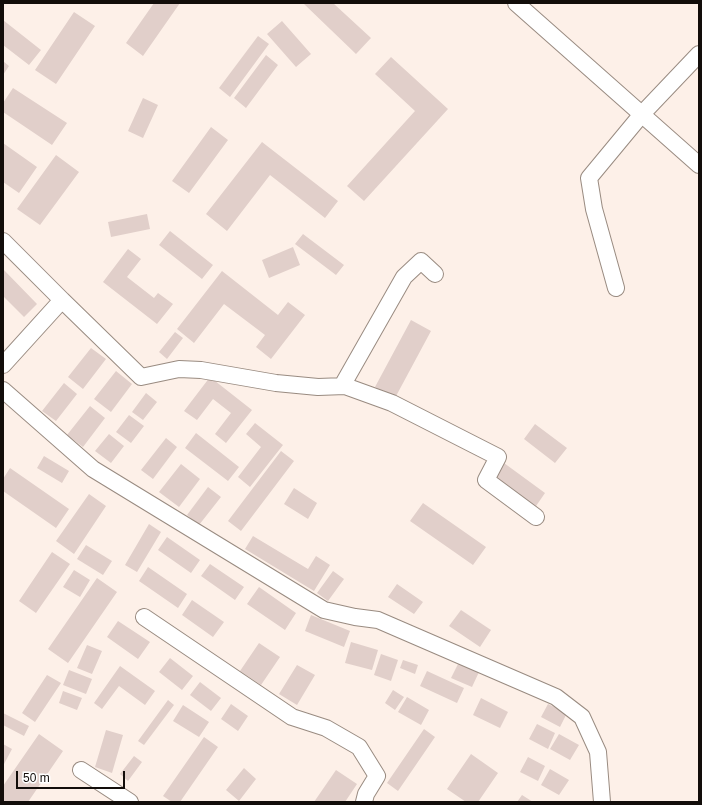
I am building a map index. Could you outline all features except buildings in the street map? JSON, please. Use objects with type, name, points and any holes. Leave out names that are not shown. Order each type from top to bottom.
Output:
[{"type":"street","points":[[516,3],[699,165]]},
{"type":"street","points":[[616,288],[594,209],[589,178],[642,114],[699,54]]},
{"type":"street","points":[[3,241],[141,377],[179,369],[201,370],[276,383],[318,387],[342,386],[392,403],[498,457],[486,480],[536,517]]},
{"type":"street","points":[[342,386],[404,277],[420,261],[435,274]]},
{"type":"street","points":[[3,365],[62,300]]},
{"type":"street","points":[[3,390],[93,469],[147,504],[324,610],[355,618],[378,620],[556,697],[582,717],[598,752],[602,802]]},
{"type":"street","points":[[144,617],[292,717],[326,728],[359,747],[377,776],[366,794],[364,802]]},
{"type":"street","points":[[81,770],[130,802]]}]
